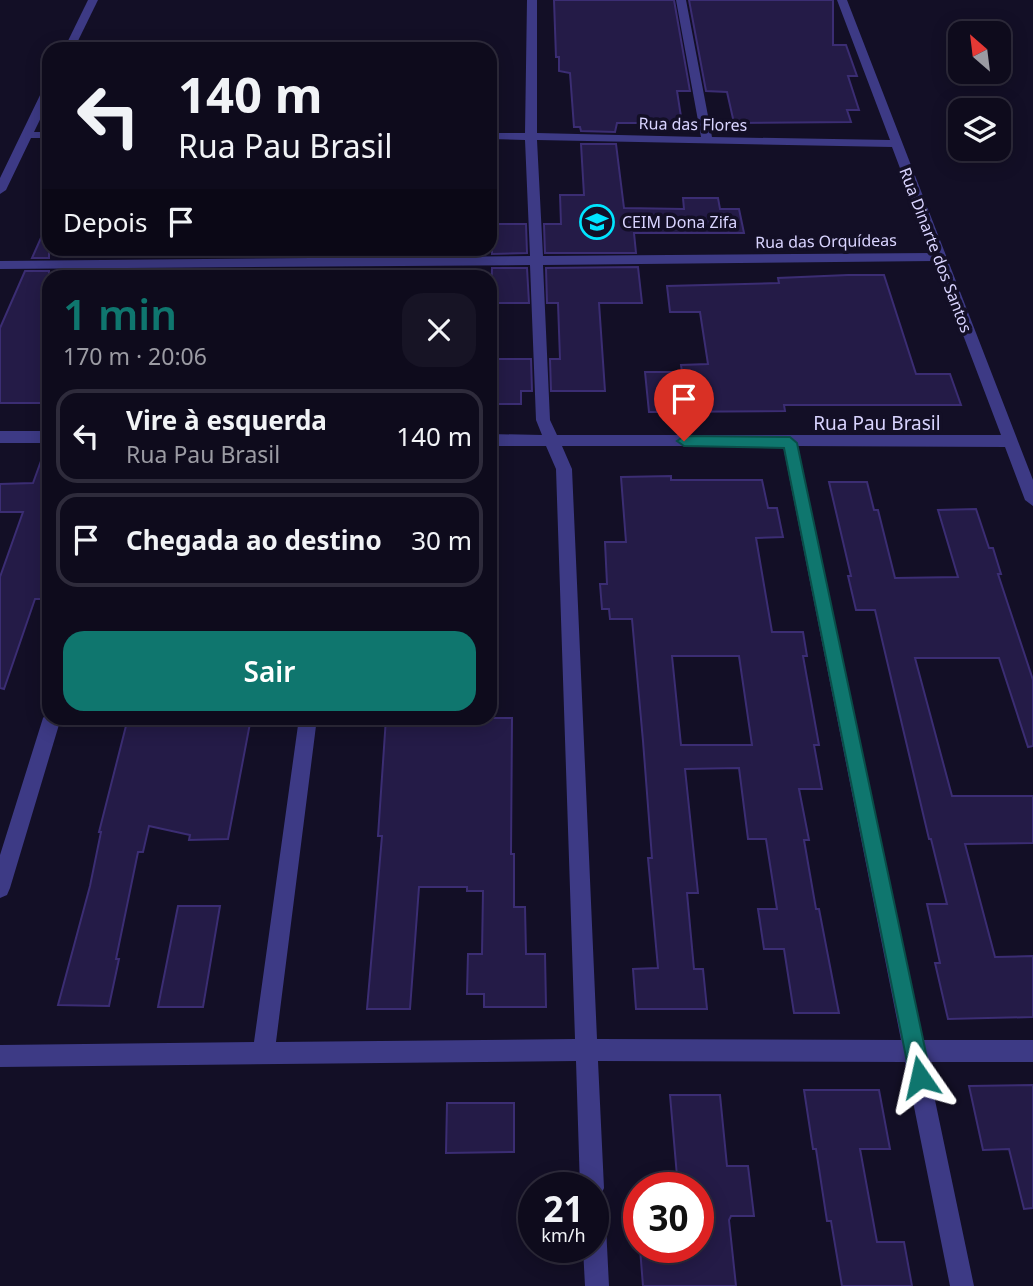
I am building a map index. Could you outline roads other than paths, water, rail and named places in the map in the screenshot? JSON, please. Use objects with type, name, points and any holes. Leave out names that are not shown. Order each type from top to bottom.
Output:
[{"type":"street","points":[[72,42],[93,0]]},
{"type":"street","points":[[531,0],[531,136],[543,420],[564,469],[592,1172]]},
{"type":"street","points":[[681,0],[707,139]]},
{"type":"street","name":"Rua Dinarte dos Santos","points":[[842,0],[1033,500]]},
{"type":"street","points":[[0,190],[42,103]]},
{"type":"street","points":[[26,135],[42,135]]},
{"type":"street","name":"Rua das Flores","points":[[497,136],[895,144]]},
{"type":"street","name":"Rua das Orquídeas","points":[[0,265],[938,257]]},
{"type":"street","points":[[0,437],[42,437]]},
{"type":"street","name":"Rua Pau Brasil","points":[[497,440],[790,443],[1011,441]]},
{"type":"street","points":[[790,443],[962,1286]]},
{"type":"street","points":[[0,888],[50,725]]},
{"type":"street","points":[[264,1052],[307,725]]},
{"type":"street","points":[[0,1056],[586,1050],[1033,1051]]},
{"type":"street","points":[[596,1263],[597,1286]]},
{"type":"place","name":"CEIM Dona Zifa","points":[[597,222]]}]
